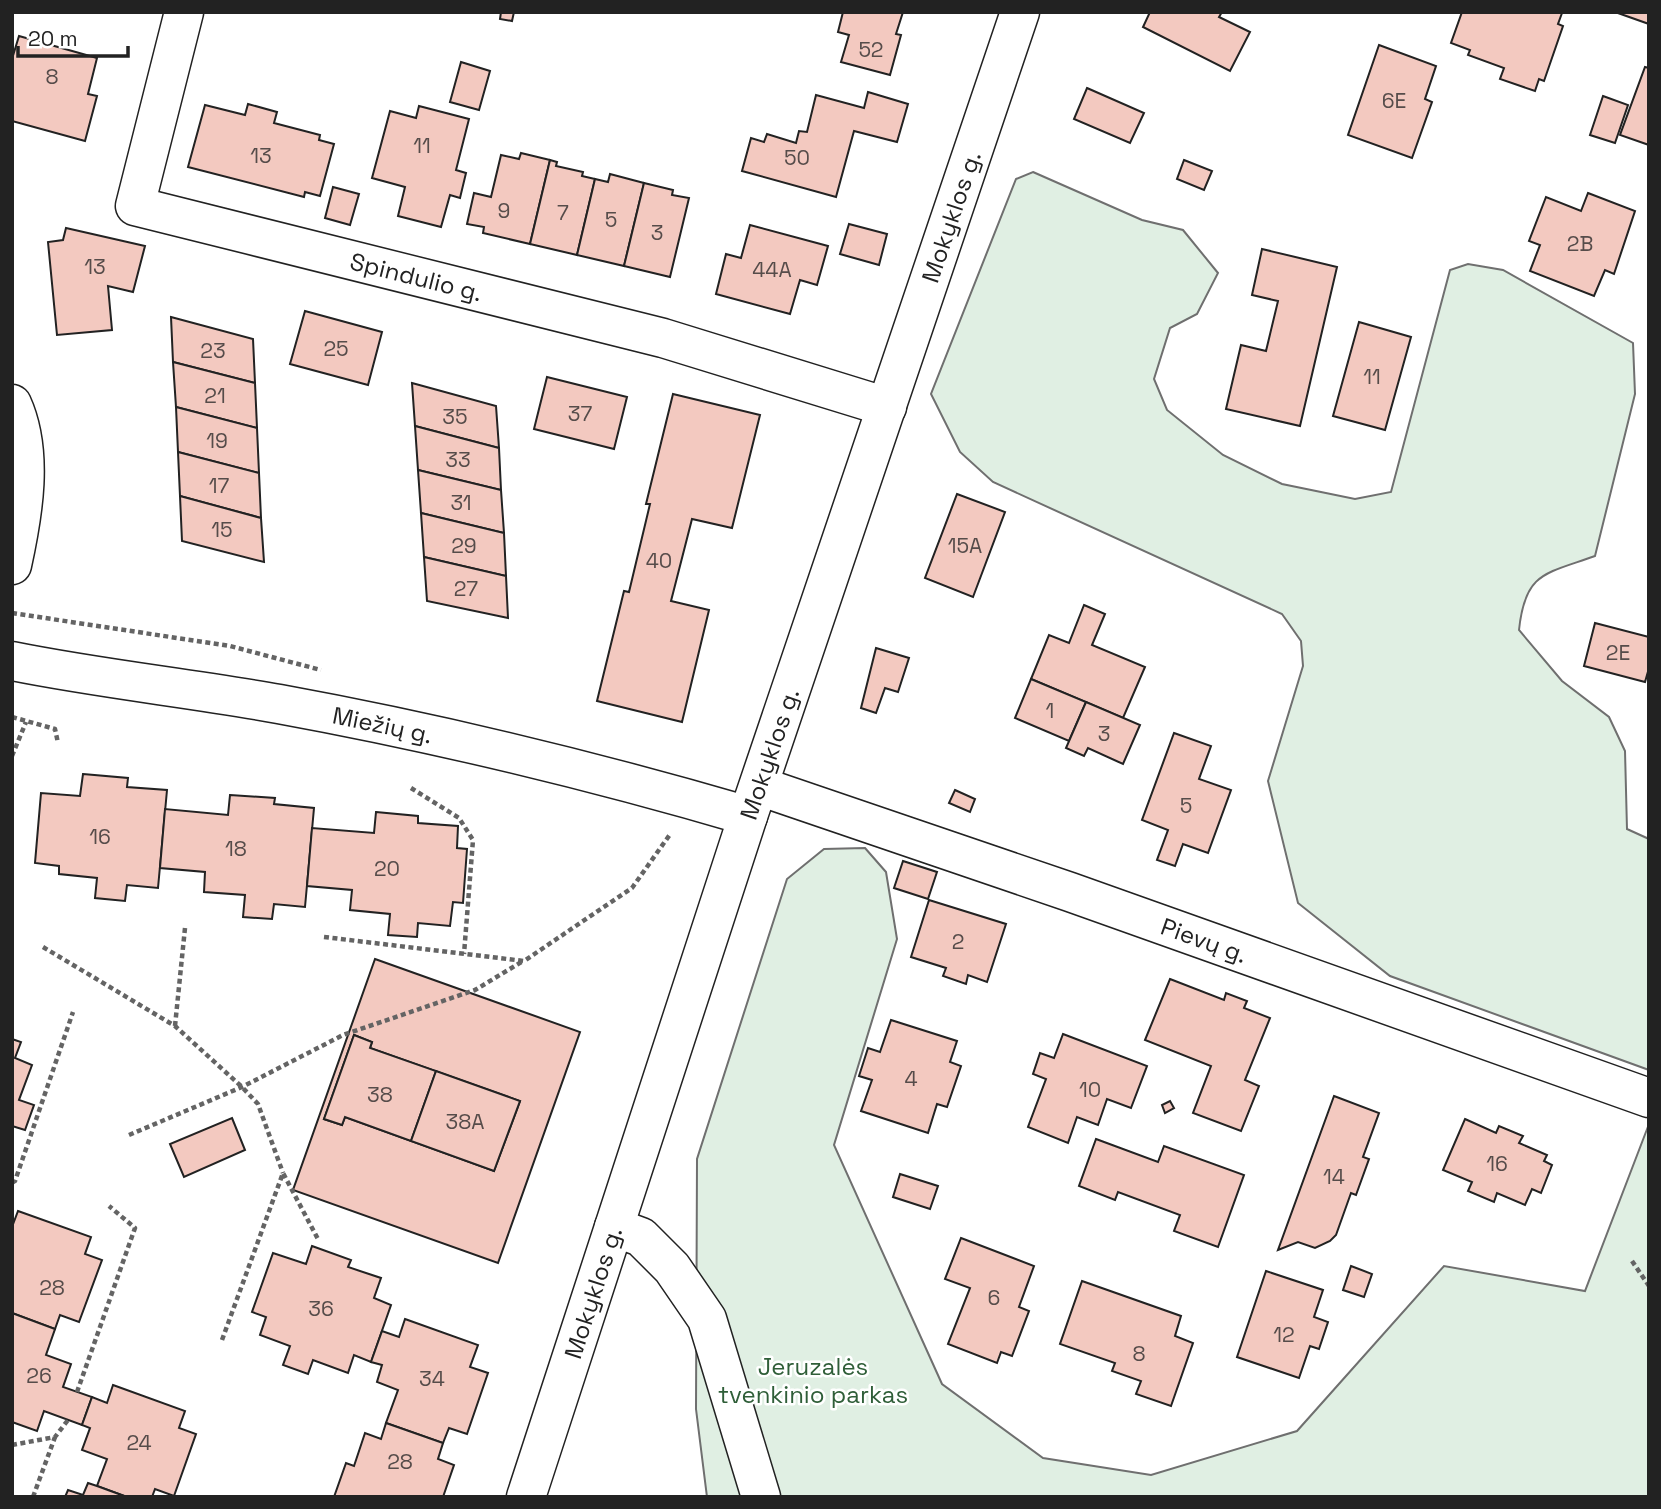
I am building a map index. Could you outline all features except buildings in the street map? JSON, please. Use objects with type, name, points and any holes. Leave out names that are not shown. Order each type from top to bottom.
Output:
[{"type":"street","name":"Spindulio g.","points":[[184,12],[135,206],[663,338],[887,407]]},
{"type":"street","name":"Mokyklos g.","points":[[526,1497],[753,801],[1020,12]]},
{"type":"street","points":[[12,404],[17,415],[24,467],[22,521],[12,565]]},
{"type":"street","name":"Miežių g.","points":[[12,661],[277,704],[420,731],[586,769],[753,801]]},
{"type":"street","name":"Pievų g.","points":[[753,801],[1070,892],[1649,1098]]},
{"type":"street","points":[[614,1227],[642,1237],[672,1268],[707,1320],[761,1497]]},
{"type":"path","points":[[12,717],[55,730],[58,743]]},
{"type":"path","points":[[12,756],[26,722]]},
{"type":"path","points":[[411,788],[459,818],[473,840],[464,954]]},
{"type":"path","points":[[129,1135],[242,1087],[343,1035],[475,990],[524,961],[632,888],[673,831]]},
{"type":"path","points":[[174,1026],[185,928]]},
{"type":"path","points":[[324,937],[524,961]]},
{"type":"path","points":[[43,947],[174,1026],[258,1104],[283,1173],[319,1241]]},
{"type":"path","points":[[12,1183],[73,1012]]},
{"type":"path","points":[[222,1340],[283,1173]]},
{"type":"path","points":[[77,1392],[135,1228],[109,1206]]},
{"type":"path","points":[[1632,1261],[1649,1286]]},
{"type":"path","points":[[33,1497],[55,1437],[68,1420]]},
{"type":"path","points":[[12,1445],[55,1437]]},
{"type":"green space","points":[[1033,172],[1142,220],[1183,230],[1218,273],[1197,314],[1170,328],[1154,379],[1167,410],[1223,455],[1282,484],[1355,499],[1391,492],[1450,270],[1468,264],[1503,270],[1633,343],[1635,394],[1595,556],[1540,578],[1526,596],[1519,630],[1562,681],[1609,717],[1625,751],[1627,829],[1649,839],[1649,1070],[1390,976],[1298,903],[1268,781],[1303,666],[1301,641],[1282,614],[993,482],[960,452],[931,394],[1016,179]]},
{"type":"green space","name":"Jeruzalės tvenkinio parkas","points":[[865,848],[886,872],[897,939],[834,1145],[942,1384],[1043,1458],[1151,1475],[1297,1431],[1444,1266],[1585,1291],[1649,1124],[1649,1497],[707,1497],[696,1409],[697,1159],[787,879],[824,849]]}]
